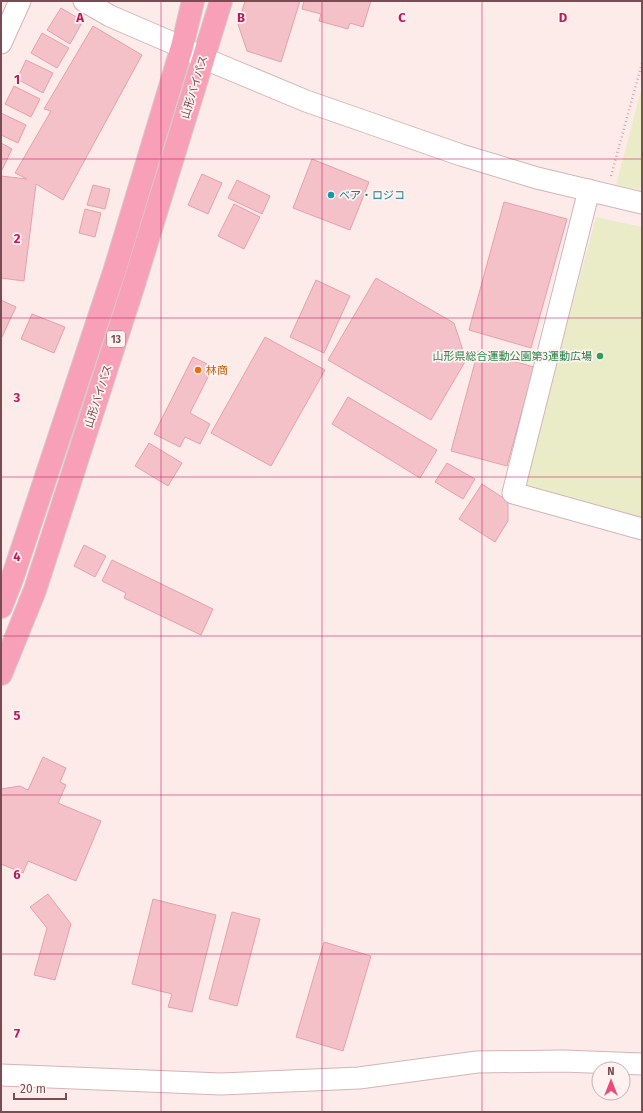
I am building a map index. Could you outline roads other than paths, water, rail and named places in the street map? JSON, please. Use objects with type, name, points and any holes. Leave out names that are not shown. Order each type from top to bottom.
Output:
[{"type":"highway","name":"13","points":[[1,607],[12,579],[115,269],[182,47],[193,1]]},
{"type":"highway","name":"山形バイパス","points":[[1,674],[37,582],[134,284],[221,1]]},
{"type":"street","points":[[1,43],[20,1]]},
{"type":"street","points":[[84,1],[110,16],[182,47],[203,58],[306,101],[454,153],[537,178],[642,203]]},
{"type":"street","points":[[598,192],[513,493],[642,529]]},
{"type":"street","points":[[1,1075],[221,1084],[359,1078],[477,1062],[562,1061],[642,1064]]},
{"type":"place","name":"ベア・ロジコ","points":[[331,195]]},
{"type":"place","name":"山形県総合運動公園第3運動広場","points":[[600,356]]},
{"type":"place","name":"林商","points":[[198,370]]}]
